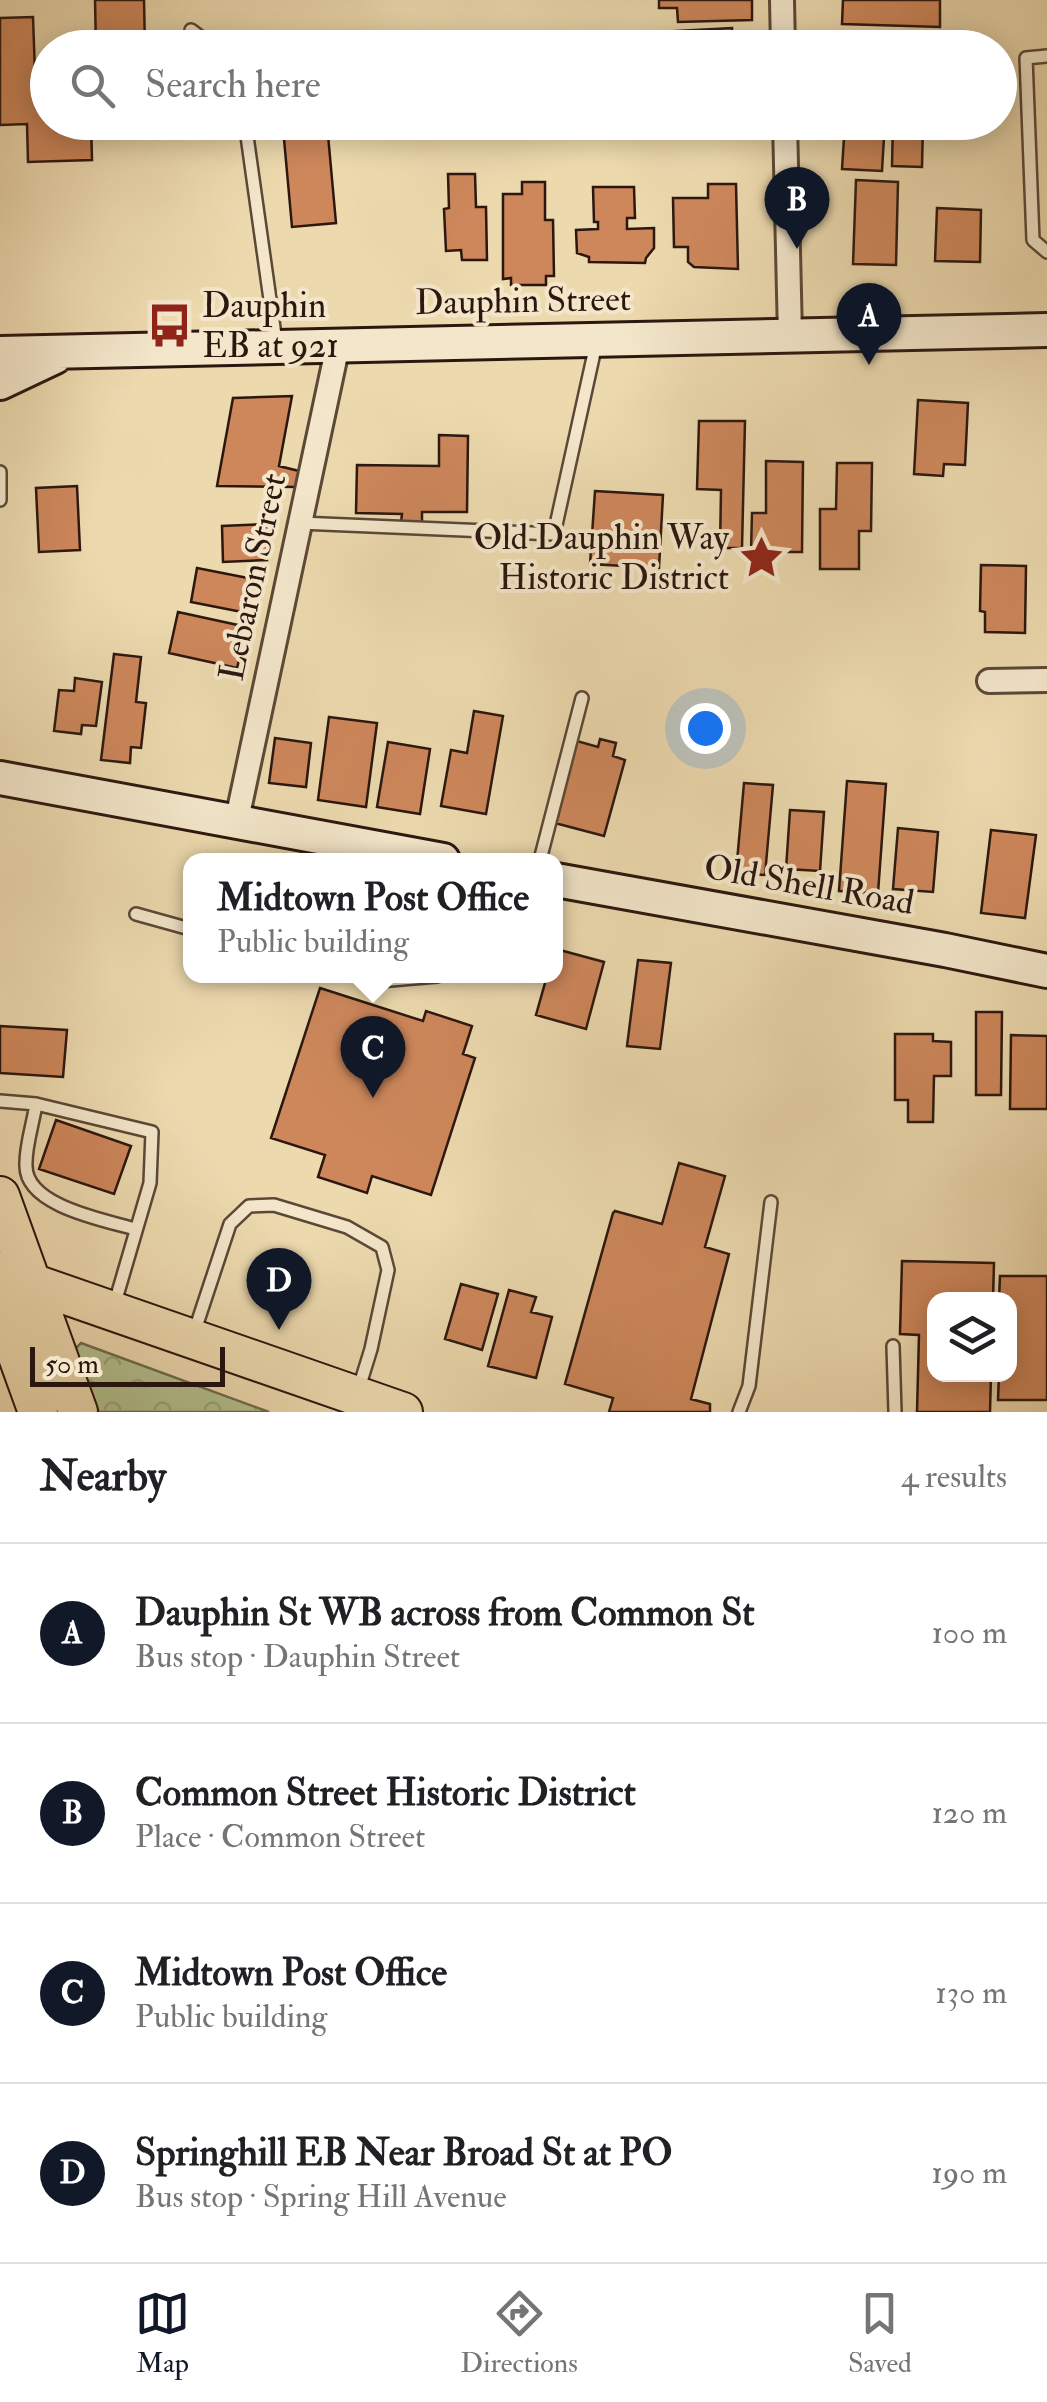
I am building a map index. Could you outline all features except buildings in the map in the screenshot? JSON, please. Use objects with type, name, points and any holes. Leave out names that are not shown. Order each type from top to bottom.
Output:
[{"type":"main road","name":"Dauphin Street","points":[[0,353],[1047,330]]},
{"type":"main road","points":[[0,383],[68,350]]},
{"type":"main road","points":[[0,778],[403,853]]},
{"type":"main road","name":"Old Shell Road","points":[[563,881],[1047,971]]},
{"type":"main road","points":[[0,1196],[16,1277],[78,1412]]},
{"type":"main road","points":[[16,1277],[403,1412]]},
{"type":"main road","points":[[0,1308],[38,1412]]},
{"type":"street","points":[[782,0],[783,30]]},
{"type":"street","points":[[785,140],[790,336]]},
{"type":"street","name":"Lebaron Street","points":[[236,824],[338,345]]},
{"type":"street","points":[[988,681],[1047,680]]},
{"type":"lane","points":[[1047,56],[1026,58],[1033,240],[1047,252]]},
{"type":"lane","points":[[248,140],[277,346]]},
{"type":"lane","points":[[300,523],[554,534],[596,340]]},
{"type":"lane","points":[[0,472],[0,500]]},
{"type":"lane","points":[[542,853],[582,698]]},
{"type":"lane","points":[[136,914],[183,927]]},
{"type":"lane","points":[[0,1101],[42,1105],[152,1132],[150,1183],[113,1310]]},
{"type":"lane","points":[[42,1105],[72,1121]]},
{"type":"lane","points":[[42,1105],[26,1166],[28,1181],[41,1196],[135,1229]]},
{"type":"lane","points":[[105,1129],[127,1126]]},
{"type":"lane","points":[[739,1412],[749,1386],[771,1202]]},
{"type":"lane","points":[[192,1337],[230,1224],[249,1206],[274,1205],[348,1227],[382,1246],[388,1270],[357,1395]]},
{"type":"lane","points":[[893,1346],[895,1412]]},
{"type":"green space","points":[[81,1343],[269,1412],[99,1412],[74,1350]]},
{"type":"place","name":"Common Street Historic District","points":[[797,249]]},
{"type":"place","name":"Dauphin EB at 921","points":[[169,326]]},
{"type":"place","name":"Dauphin St WB across from Common St","points":[[869,365]]},
{"type":"place","name":"Old Dauphin Way Historic District","points":[[762,558]]},
{"type":"place","name":"Midtown Post Office","points":[[373,1098]]},
{"type":"place","name":"Springhill EB Near Broad St at PO","points":[[279,1330]]}]
